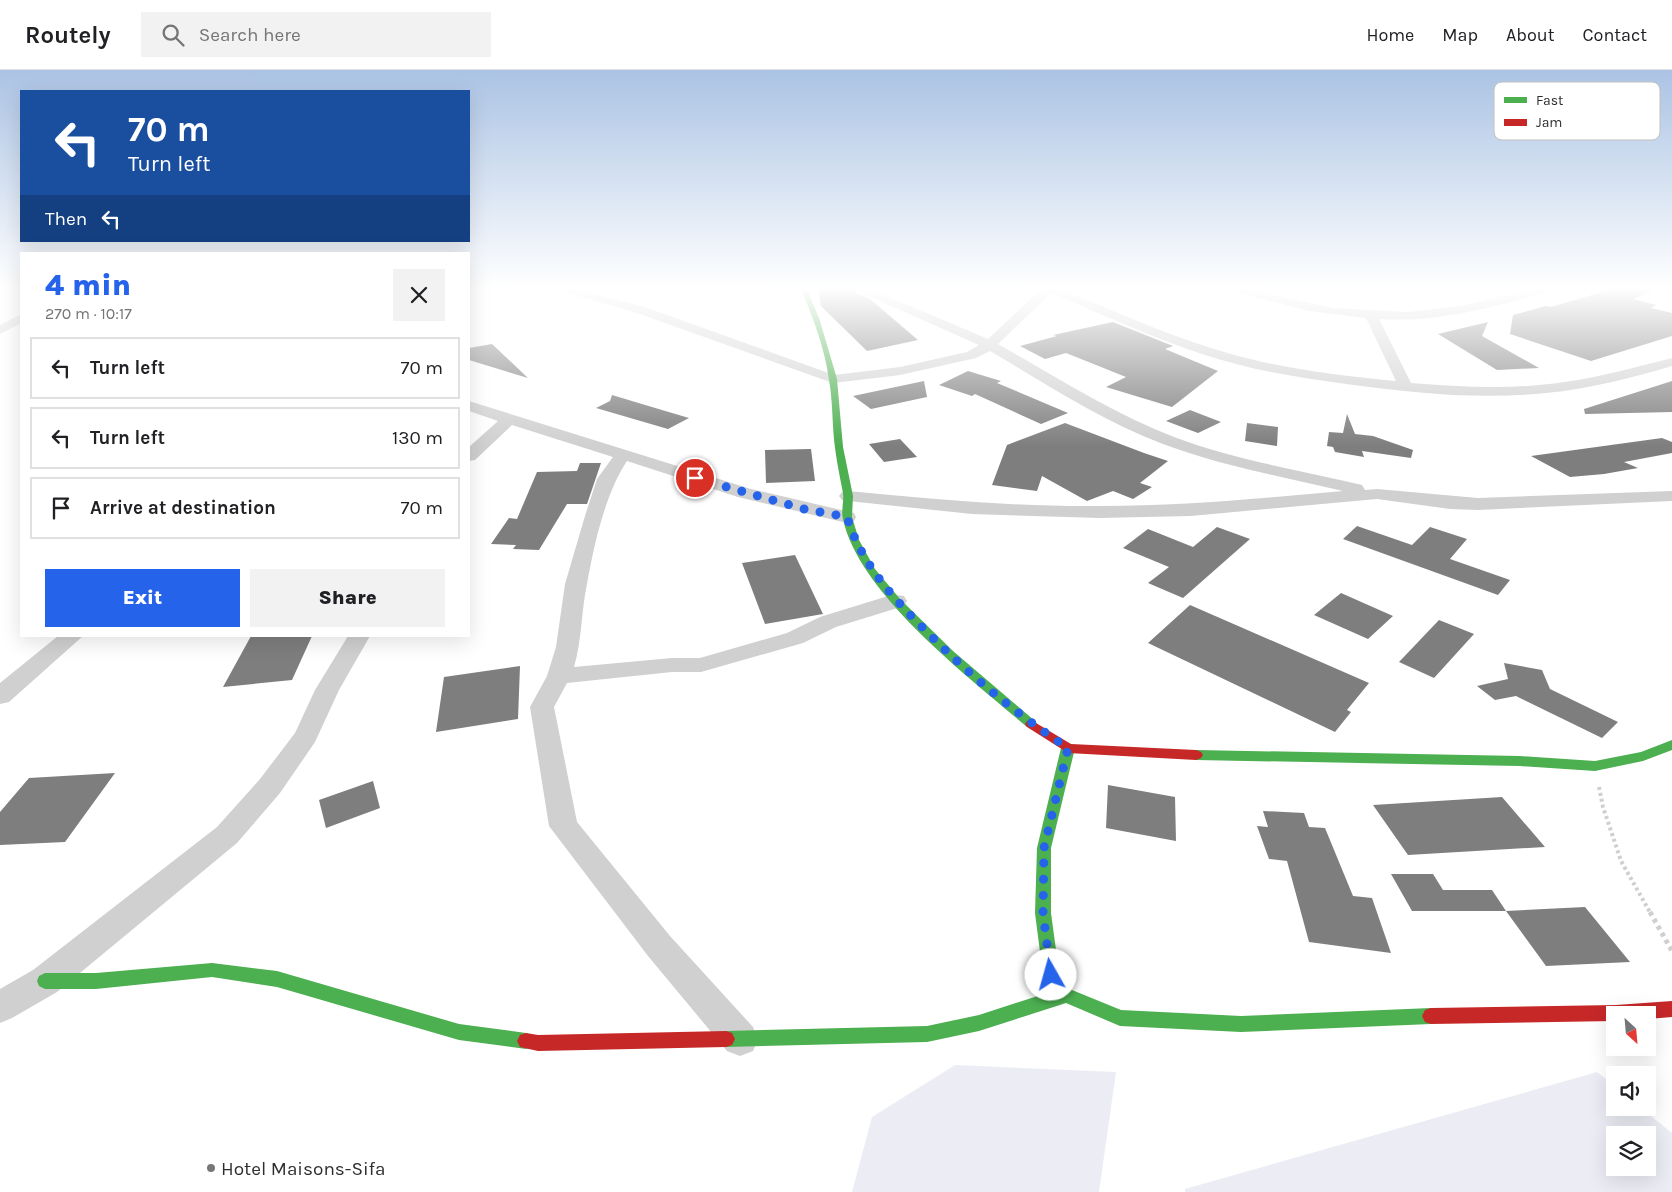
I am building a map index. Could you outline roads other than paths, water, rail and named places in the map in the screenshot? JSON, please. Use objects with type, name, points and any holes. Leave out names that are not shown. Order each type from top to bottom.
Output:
[{"type":"street","points":[[729,341],[833,379],[875,376],[944,362],[971,355],[990,346],[995,341]]},
{"type":"street","points":[[823,341],[833,379],[839,447],[848,496],[847,517],[854,540],[871,570],[896,601],[985,687],[1025,720],[1068,748],[1186,755],[1520,761],[1595,766],[1643,756],[1672,745]]},
{"type":"street","points":[[979,341],[1110,415],[1168,440],[1218,457],[1377,494],[1450,503],[1478,504],[1672,496]]},
{"type":"street","points":[[1180,341],[1239,360],[1327,377],[1447,390],[1545,390],[1601,381],[1672,362]]},
{"type":"street","points":[[1384,341],[1406,387]]},
{"type":"street","points":[[470,406],[507,421],[575,438],[677,473],[804,509],[847,517]]},
{"type":"street","points":[[470,455],[507,421]]},
{"type":"street","points":[[623,455],[606,479],[594,516],[576,584],[568,647],[559,676],[542,707],[563,826],[659,946],[740,1038]]},
{"type":"street","points":[[848,496],[972,508],[1100,512],[1191,510],[1377,494]]},
{"type":"street","points":[[559,676],[672,665],[701,665],[795,638],[828,622],[896,601]]},
{"type":"street","points":[[0,696],[71,637]]},
{"type":"street","points":[[0,1007],[45,981],[227,835],[270,786],[306,736],[327,690],[358,637]]},
{"type":"street","points":[[1068,748],[1044,848],[1043,913],[1051,975],[1066,995],[1120,1018],[1240,1024],[1428,1016],[1616,1013],[1672,1009]]},
{"type":"street","points":[[45,981],[96,981],[212,970],[277,979],[459,1032],[528,1042],[927,1034],[980,1023],[1066,995]]},
{"type":"place","name":"Hotel Maisons-Sifa","points":[[211,1168]]}]
